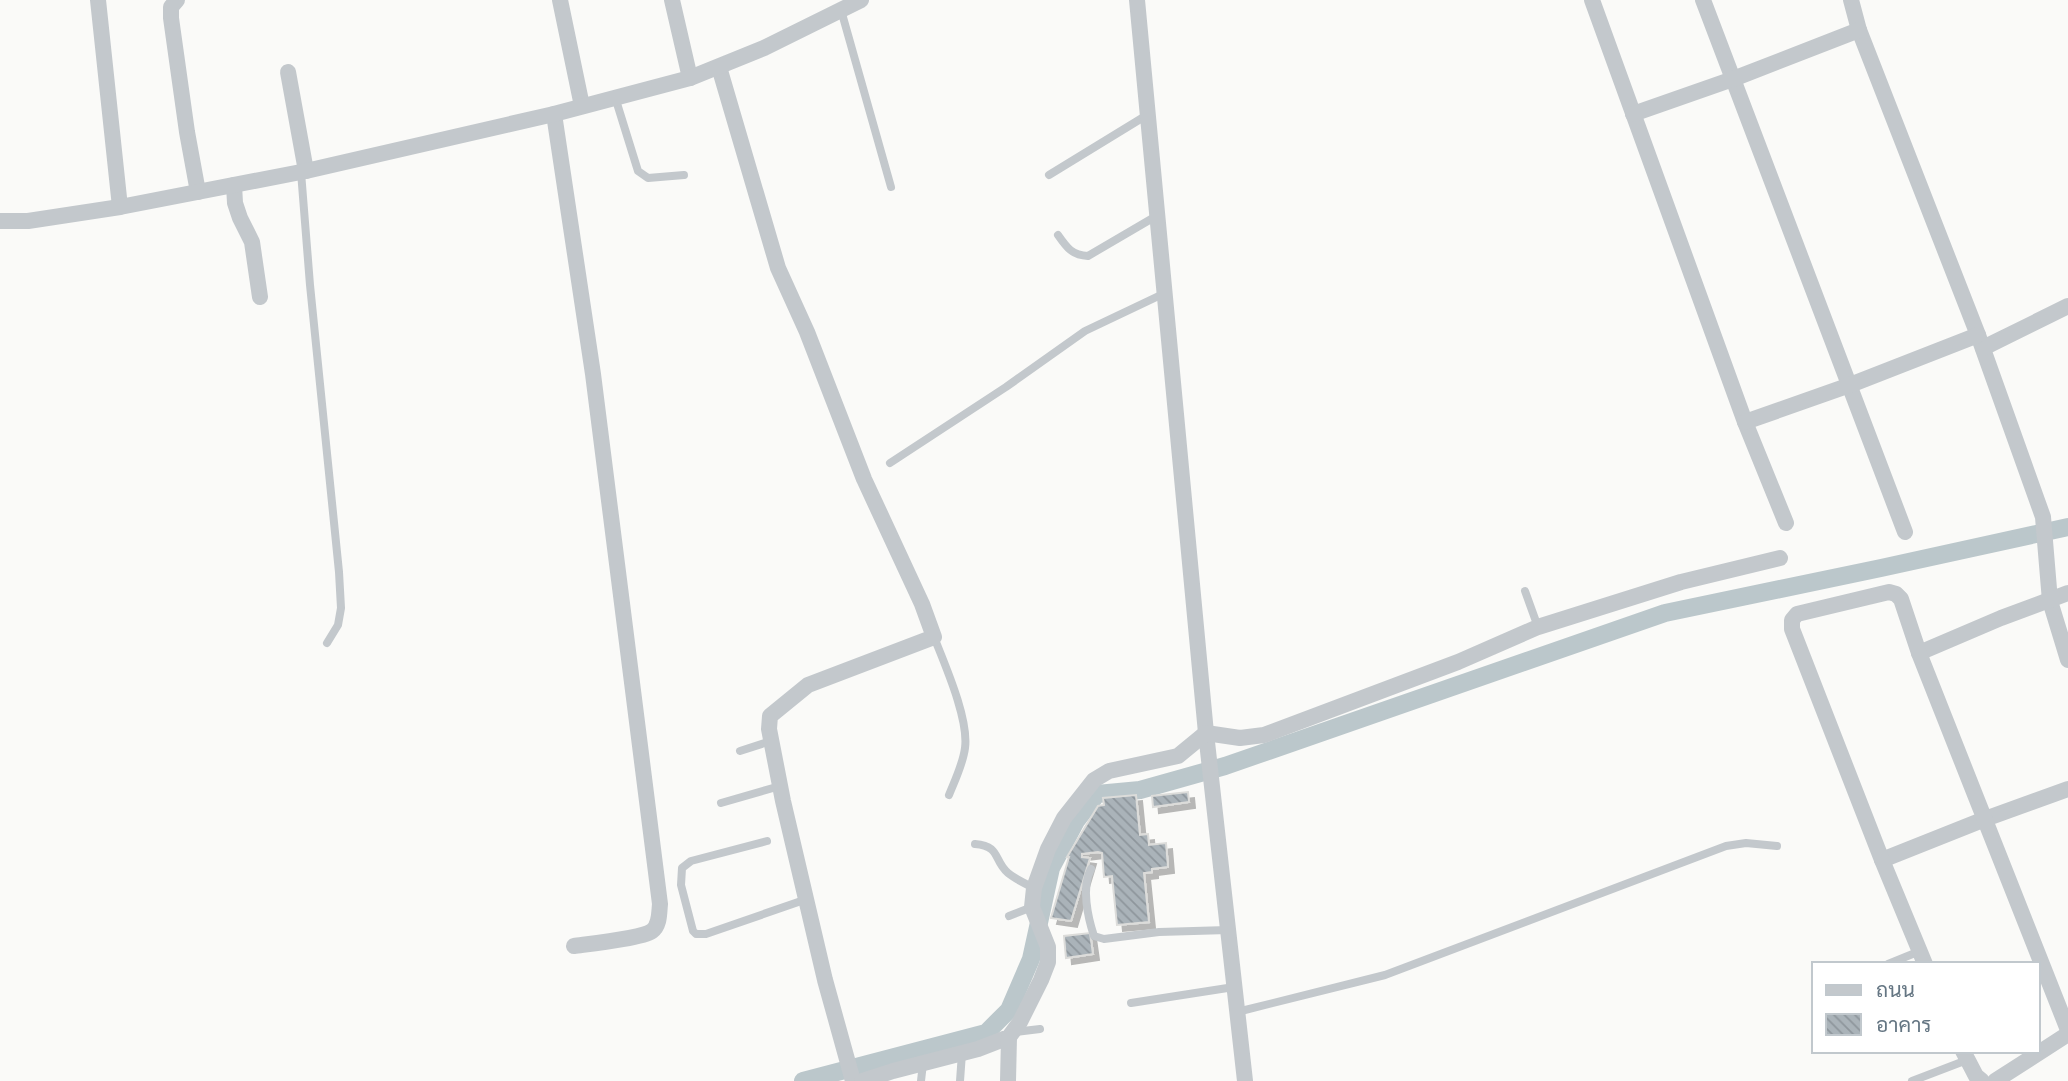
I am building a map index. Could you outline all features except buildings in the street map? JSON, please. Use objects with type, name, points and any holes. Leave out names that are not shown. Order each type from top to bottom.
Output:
[{"type":"street","points":[[98,0],[120,207]]},
{"type":"street","points":[[177,0],[172,7],[171,18],[198,192]]},
{"type":"street","points":[[559,0],[582,106]]},
{"type":"street","points":[[672,0],[690,78]]},
{"type":"street","points":[[0,221],[28,221],[120,207],[303,172],[554,114],[690,78],[764,48],[862,0]]},
{"type":"street","points":[[1137,0],[1207,741],[1245,1081]]},
{"type":"street","points":[[1592,0],[1745,422],[1786,523]]},
{"type":"street","points":[[1703,0],[1905,531]]},
{"type":"street","points":[[1851,0],[1859,30],[1980,341],[2043,517],[2050,601],[2068,660]]},
{"type":"street","points":[[1633,114],[1859,30]]},
{"type":"street","points":[[719,66],[778,268],[807,332],[864,479],[922,604],[934,637],[807,685],[770,716],[769,729],[780,786],[816,944],[846,1058],[855,1079],[962,1053],[1011,1035]]},
{"type":"street","points":[[288,72],[303,172]]},
{"type":"street","points":[[554,114],[593,374],[660,905],[659,920],[652,931],[574,946]]},
{"type":"street","points":[[234,185],[235,203],[252,242],[260,297]]},
{"type":"street","points":[[1745,422],[1980,341],[2068,306]]},
{"type":"street","points":[[1008,1081],[1011,1035],[1041,981],[1048,962],[1048,947],[1035,913],[1034,888],[1048,849],[1064,818],[1094,780],[1109,771],[1178,756],[1207,741],[1264,735],[1458,662],[1538,627],[1681,582],[1780,558]]},
{"type":"street","points":[[1923,958],[1792,629],[1792,620],[1797,614],[1889,592],[1901,599],[1919,653],[2068,1032],[2040,1051]]},
{"type":"street","points":[[1919,653],[2068,593]]},
{"type":"street","points":[[1882,860],[2068,789]]},
{"type":"street","points":[[1995,1081],[2037,1053]]},
{"type":"street","points":[[1965,1055],[1976,1076],[1982,1081]]},
{"type":"lane","points":[[841,10],[891,187]]},
{"type":"lane","points":[[615,97],[639,171],[648,178],[684,175]]},
{"type":"lane","points":[[1049,175],[1147,115]]},
{"type":"lane","points":[[303,172],[310,285],[340,572],[341,608],[338,625],[327,643]]},
{"type":"lane","points":[[1058,235],[1068,250],[1078,256],[1088,256],[1158,215]]},
{"type":"lane","points":[[890,463],[1085,331],[1165,293]]},
{"type":"lane","points":[[1525,592],[1538,627]]},
{"type":"lane","points":[[934,637],[966,737],[965,751],[949,795]]},
{"type":"lane","points":[[740,751],[771,741]]},
{"type":"lane","points":[[721,803],[780,786]]},
{"type":"lane","points":[[767,842],[691,861],[682,868],[681,885],[695,934],[706,934],[807,899]]},
{"type":"lane","points":[[1237,1012],[1385,975],[1726,846],[1746,843],[1777,846]]},
{"type":"lane","points":[[975,845],[986,845],[994,850],[1009,874],[1034,888]]},
{"type":"lane","points":[[1091,869],[1087,879],[1087,894],[1089,922],[1094,936],[1104,939],[1159,932],[1228,930]]},
{"type":"lane","points":[[1009,916],[1035,913]]},
{"type":"lane","points":[[1900,962],[1923,958]]},
{"type":"lane","points":[[1132,1003],[1234,987]]},
{"type":"lane","points":[[1011,1035],[1040,1030]]},
{"type":"lane","points":[[960,1081],[962,1053]]},
{"type":"lane","points":[[1912,1081],[1965,1055]]},
{"type":"lane","points":[[921,1081],[923,1063]]},
{"type":"waterway","points":[[803,1081],[986,1033],[1009,1010],[1031,959],[1051,868],[1076,821],[1097,794],[1140,790],[1225,766],[1665,613],[2068,527]]}]
